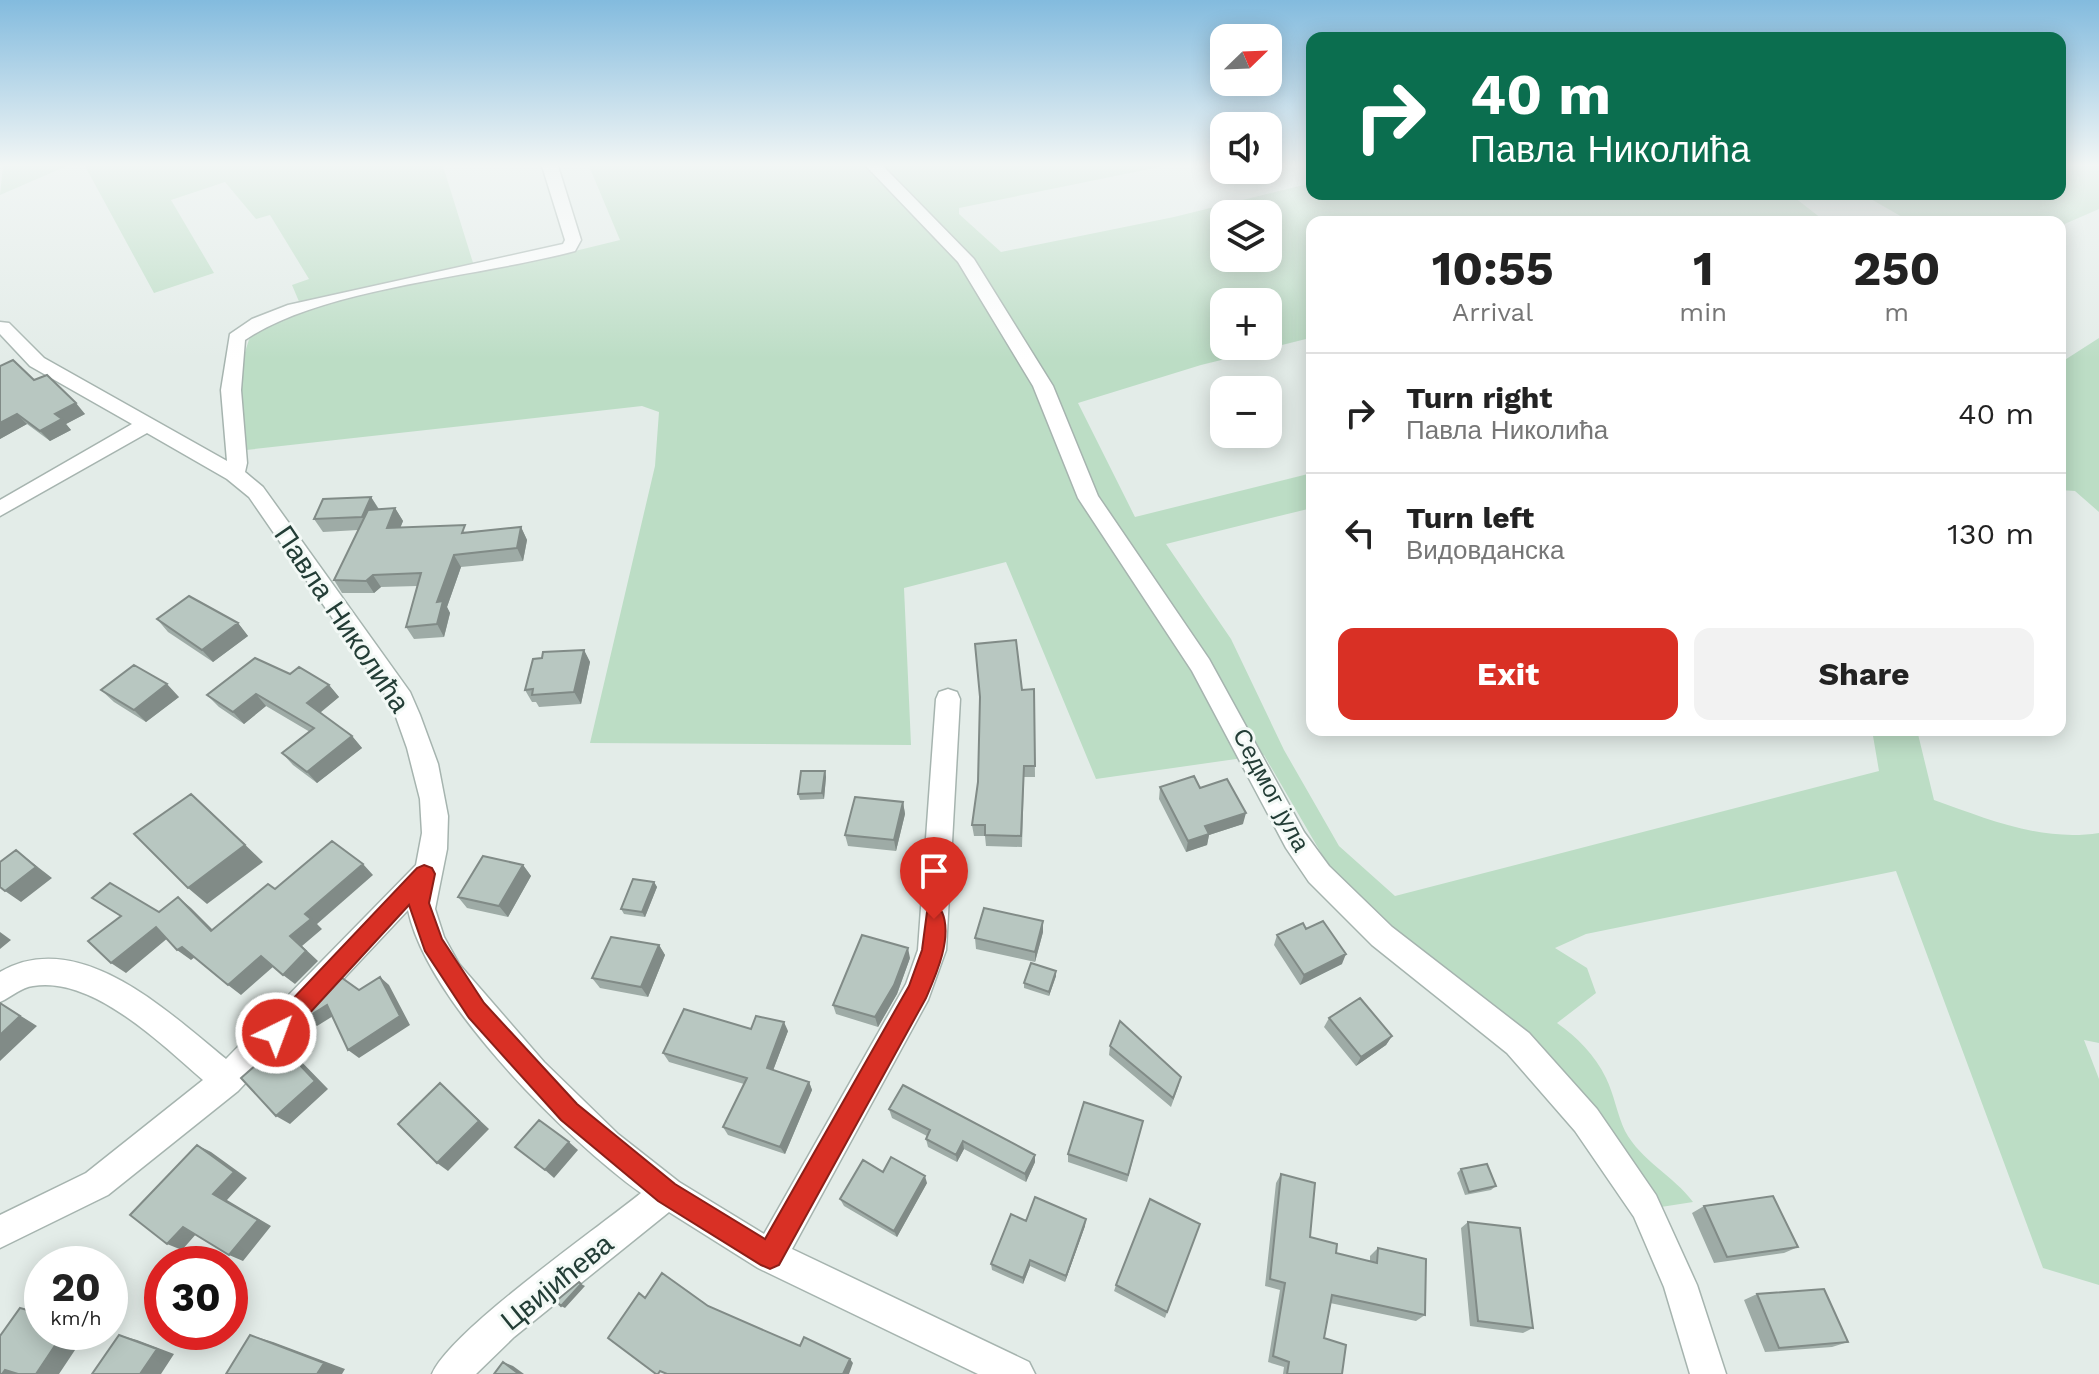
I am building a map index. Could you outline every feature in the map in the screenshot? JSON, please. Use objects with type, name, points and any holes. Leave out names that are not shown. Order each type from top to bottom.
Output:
[{"type":"street","points":[[234,474],[237,463],[231,390],[236,338],[255,322],[340,298],[569,247],[573,240],[570,230]]},
{"type":"street","name":"Седмог јула","points":[[937,230],[965,259],[1043,386],[1088,498],[1201,665],[1295,840],[1319,874],[1382,936],[1518,1043],[1586,1120],[1645,1206],[1680,1285],[1708,1374]]},
{"type":"street","name":"Павла Николића","points":[[3,327],[37,362],[234,474],[256,492],[401,699],[418,738],[435,807],[434,855],[424,874],[419,903],[433,944],[459,988],[569,1112],[667,1193],[770,1256],[1017,1374]]},
{"type":"street","points":[[0,509],[146,425]]},
{"type":"street","points":[[770,1256],[918,990],[932,950],[948,699]]},
{"type":"street","points":[[0,1232],[97,1184],[227,1080],[424,874]]},
{"type":"street","points":[[0,988],[8,980],[36,968],[79,978],[124,997],[227,1080]]},
{"type":"street","name":"Цвијићева","points":[[450,1374],[502,1325],[667,1193]]},
{"type":"green space","points":[[120,230],[189,230],[214,273],[154,293]]},
{"type":"green space","points":[[279,230],[463,230],[474,266],[523,256],[526,263],[620,240],[616,230],[977,230],[1001,252],[1109,230],[1210,230],[1210,272],[1282,272],[1282,230],[1306,230],[1306,339],[1282,345],[1282,288],[1210,288],[1210,360],[1221,360],[1078,403],[1135,517],[1306,474],[1306,509],[1166,544],[1231,639],[1284,750],[1339,846],[1395,896],[1879,771],[1873,736],[1918,736],[1934,800],[2036,832],[2099,833],[2099,1043],[2084,1040],[2099,1079],[2099,1285],[2043,1268],[1896,871],[1586,934],[1555,948],[1587,968],[1596,993],[1557,1023],[1572,1034],[1597,1062],[1632,1142],[1693,1202],[1661,1207],[1328,865],[1264,755],[1096,779],[1006,562],[904,588],[911,745],[590,743],[655,466],[659,412],[642,406],[246,450],[241,405],[243,361],[252,332],[303,311],[292,285],[309,279]]},
{"type":"green space","points":[[2099,338],[2099,512],[2075,491],[2066,490],[2066,359]]},
{"type":"building","points":[[13,360],[34,380],[47,375],[76,403],[55,414],[62,419],[40,431],[17,414],[0,423],[0,366]]},
{"type":"building","points":[[371,497],[362,517],[314,519],[323,499]]},
{"type":"building","points":[[395,508],[387,528],[465,525],[462,533],[521,527],[517,548],[454,555],[437,602],[443,601],[437,624],[406,627],[421,573],[373,575],[366,581],[334,580],[368,510]]},
{"type":"building","points":[[189,596],[238,623],[202,650],[157,619]]},
{"type":"building","points":[[1016,640],[1022,690],[1034,689],[1035,766],[1024,766],[1021,836],[985,835],[985,825],[972,825],[978,782],[980,697],[975,644]]},
{"type":"building","points":[[584,650],[574,692],[532,695],[533,689],[525,690],[533,659],[542,658],[543,652]]},
{"type":"building","points":[[255,658],[290,674],[299,667],[329,685],[307,703],[352,736],[307,772],[282,753],[314,728],[256,694],[233,712],[207,695]]},
{"type":"building","points":[[134,665],[167,684],[134,710],[101,690]]},
{"type":"building","points":[[801,771],[825,771],[822,793],[798,794]]},
{"type":"building","points":[[1194,776],[1200,788],[1227,779],[1246,813],[1205,826],[1209,834],[1188,841],[1160,787]]},
{"type":"building","points":[[191,794],[245,845],[188,888],[134,834]]},
{"type":"building","points":[[855,797],[903,802],[894,840],[845,835]]},
{"type":"building","points":[[332,841],[363,864],[305,914],[311,919],[290,936],[306,951],[283,975],[261,956],[228,985],[182,947],[177,950],[156,927],[111,963],[88,941],[121,916],[92,898],[110,883],[159,912],[178,897],[211,931],[268,884],[275,889]]},
{"type":"building","points":[[16,850],[36,867],[5,891],[0,887],[0,862]]},
{"type":"building","points":[[483,856],[523,865],[499,906],[458,897]]},
{"type":"building","points":[[633,879],[654,882],[642,912],[621,909]]},
{"type":"building","points":[[984,908],[1043,921],[1035,952],[975,938]]},
{"type":"building","points":[[1323,921],[1346,954],[1304,975],[1277,935],[1303,923],[1306,929]]},
{"type":"building","points":[[862,935],[908,948],[894,985],[875,1017],[833,1005]]},
{"type":"building","points":[[611,937],[659,945],[641,987],[592,978]]},
{"type":"building","points":[[1031,963],[1056,971],[1049,992],[1024,983]]},
{"type":"building","points":[[335,973],[359,990],[380,977],[400,1016],[348,1050],[327,1005],[306,1018],[301,1008]]},
{"type":"building","points":[[1360,998],[1392,1036],[1361,1057],[1329,1018]]},
{"type":"building","points":[[0,1003],[20,1016],[0,1035]]},
{"type":"building","points":[[684,1009],[751,1029],[756,1016],[784,1022],[767,1068],[809,1082],[780,1147],[723,1127],[747,1078],[663,1053]]},
{"type":"building","points":[[1120,1021],[1181,1077],[1173,1098],[1110,1046]]},
{"type":"building","points":[[280,1044],[315,1081],[276,1116],[241,1078]]},
{"type":"building","points":[[440,1083],[479,1121],[437,1163],[398,1124]]},
{"type":"building","points":[[903,1085],[1035,1155],[1025,1174],[963,1141],[956,1155],[926,1139],[930,1130],[889,1109]]},
{"type":"building","points":[[1084,1102],[1143,1121],[1128,1175],[1068,1154]]},
{"type":"building","points":[[539,1120],[569,1142],[545,1170],[515,1147]]},
{"type":"building","points":[[197,1145],[234,1172],[213,1194],[258,1220],[236,1246],[214,1246],[183,1227],[167,1244],[130,1215]]},
{"type":"building","points":[[891,1157],[925,1176],[894,1231],[840,1199],[863,1160],[883,1172]]},
{"type":"building","points":[[1487,1164],[1496,1186],[1469,1192],[1461,1169]]},
{"type":"building","points":[[1281,1174],[1315,1183],[1310,1237],[1337,1244],[1336,1253],[1377,1263],[1378,1248],[1426,1259],[1425,1315],[1332,1295],[1324,1338],[1346,1345],[1342,1374],[1287,1374],[1289,1362],[1273,1356],[1285,1283],[1270,1279]]},
{"type":"building","points":[[1773,1196],[1798,1247],[1727,1257],[1704,1206]]},
{"type":"building","points":[[1035,1197],[1086,1219],[1066,1276],[1030,1260],[1023,1278],[991,1264],[1011,1214],[1026,1221]]},
{"type":"building","points":[[1150,1199],[1200,1224],[1167,1312],[1116,1285]]},
{"type":"building","points":[[1468,1222],[1520,1228],[1533,1328],[1478,1321]]},
{"type":"building","points":[[662,1273],[708,1306],[800,1346],[804,1337],[850,1359],[843,1374],[667,1374],[660,1371],[656,1374],[608,1338],[639,1293],[645,1298]]},
{"type":"building","points":[[579,1282],[581,1284],[561,1306],[556,1301]]},
{"type":"building","points":[[1824,1289],[1848,1342],[1779,1348],[1757,1294]]},
{"type":"building","points":[[20,1308],[24,1309],[24,1350],[52,1350],[36,1374],[5,1370],[0,1374],[0,1336]]},
{"type":"building","points":[[250,1335],[324,1363],[317,1374],[226,1374],[241,1350],[248,1350]]},
{"type":"building","points":[[128,1338],[144,1344],[144,1350],[156,1350],[140,1374],[92,1374],[109,1350],[128,1350]]},
{"type":"building","points":[[503,1362],[519,1374],[494,1374]]},
{"type":"route","points":[[276,1033],[424,874],[419,903],[423,918],[433,944],[476,1010],[569,1112],[667,1193],[770,1256],[918,990],[932,950],[934,919]]}]
